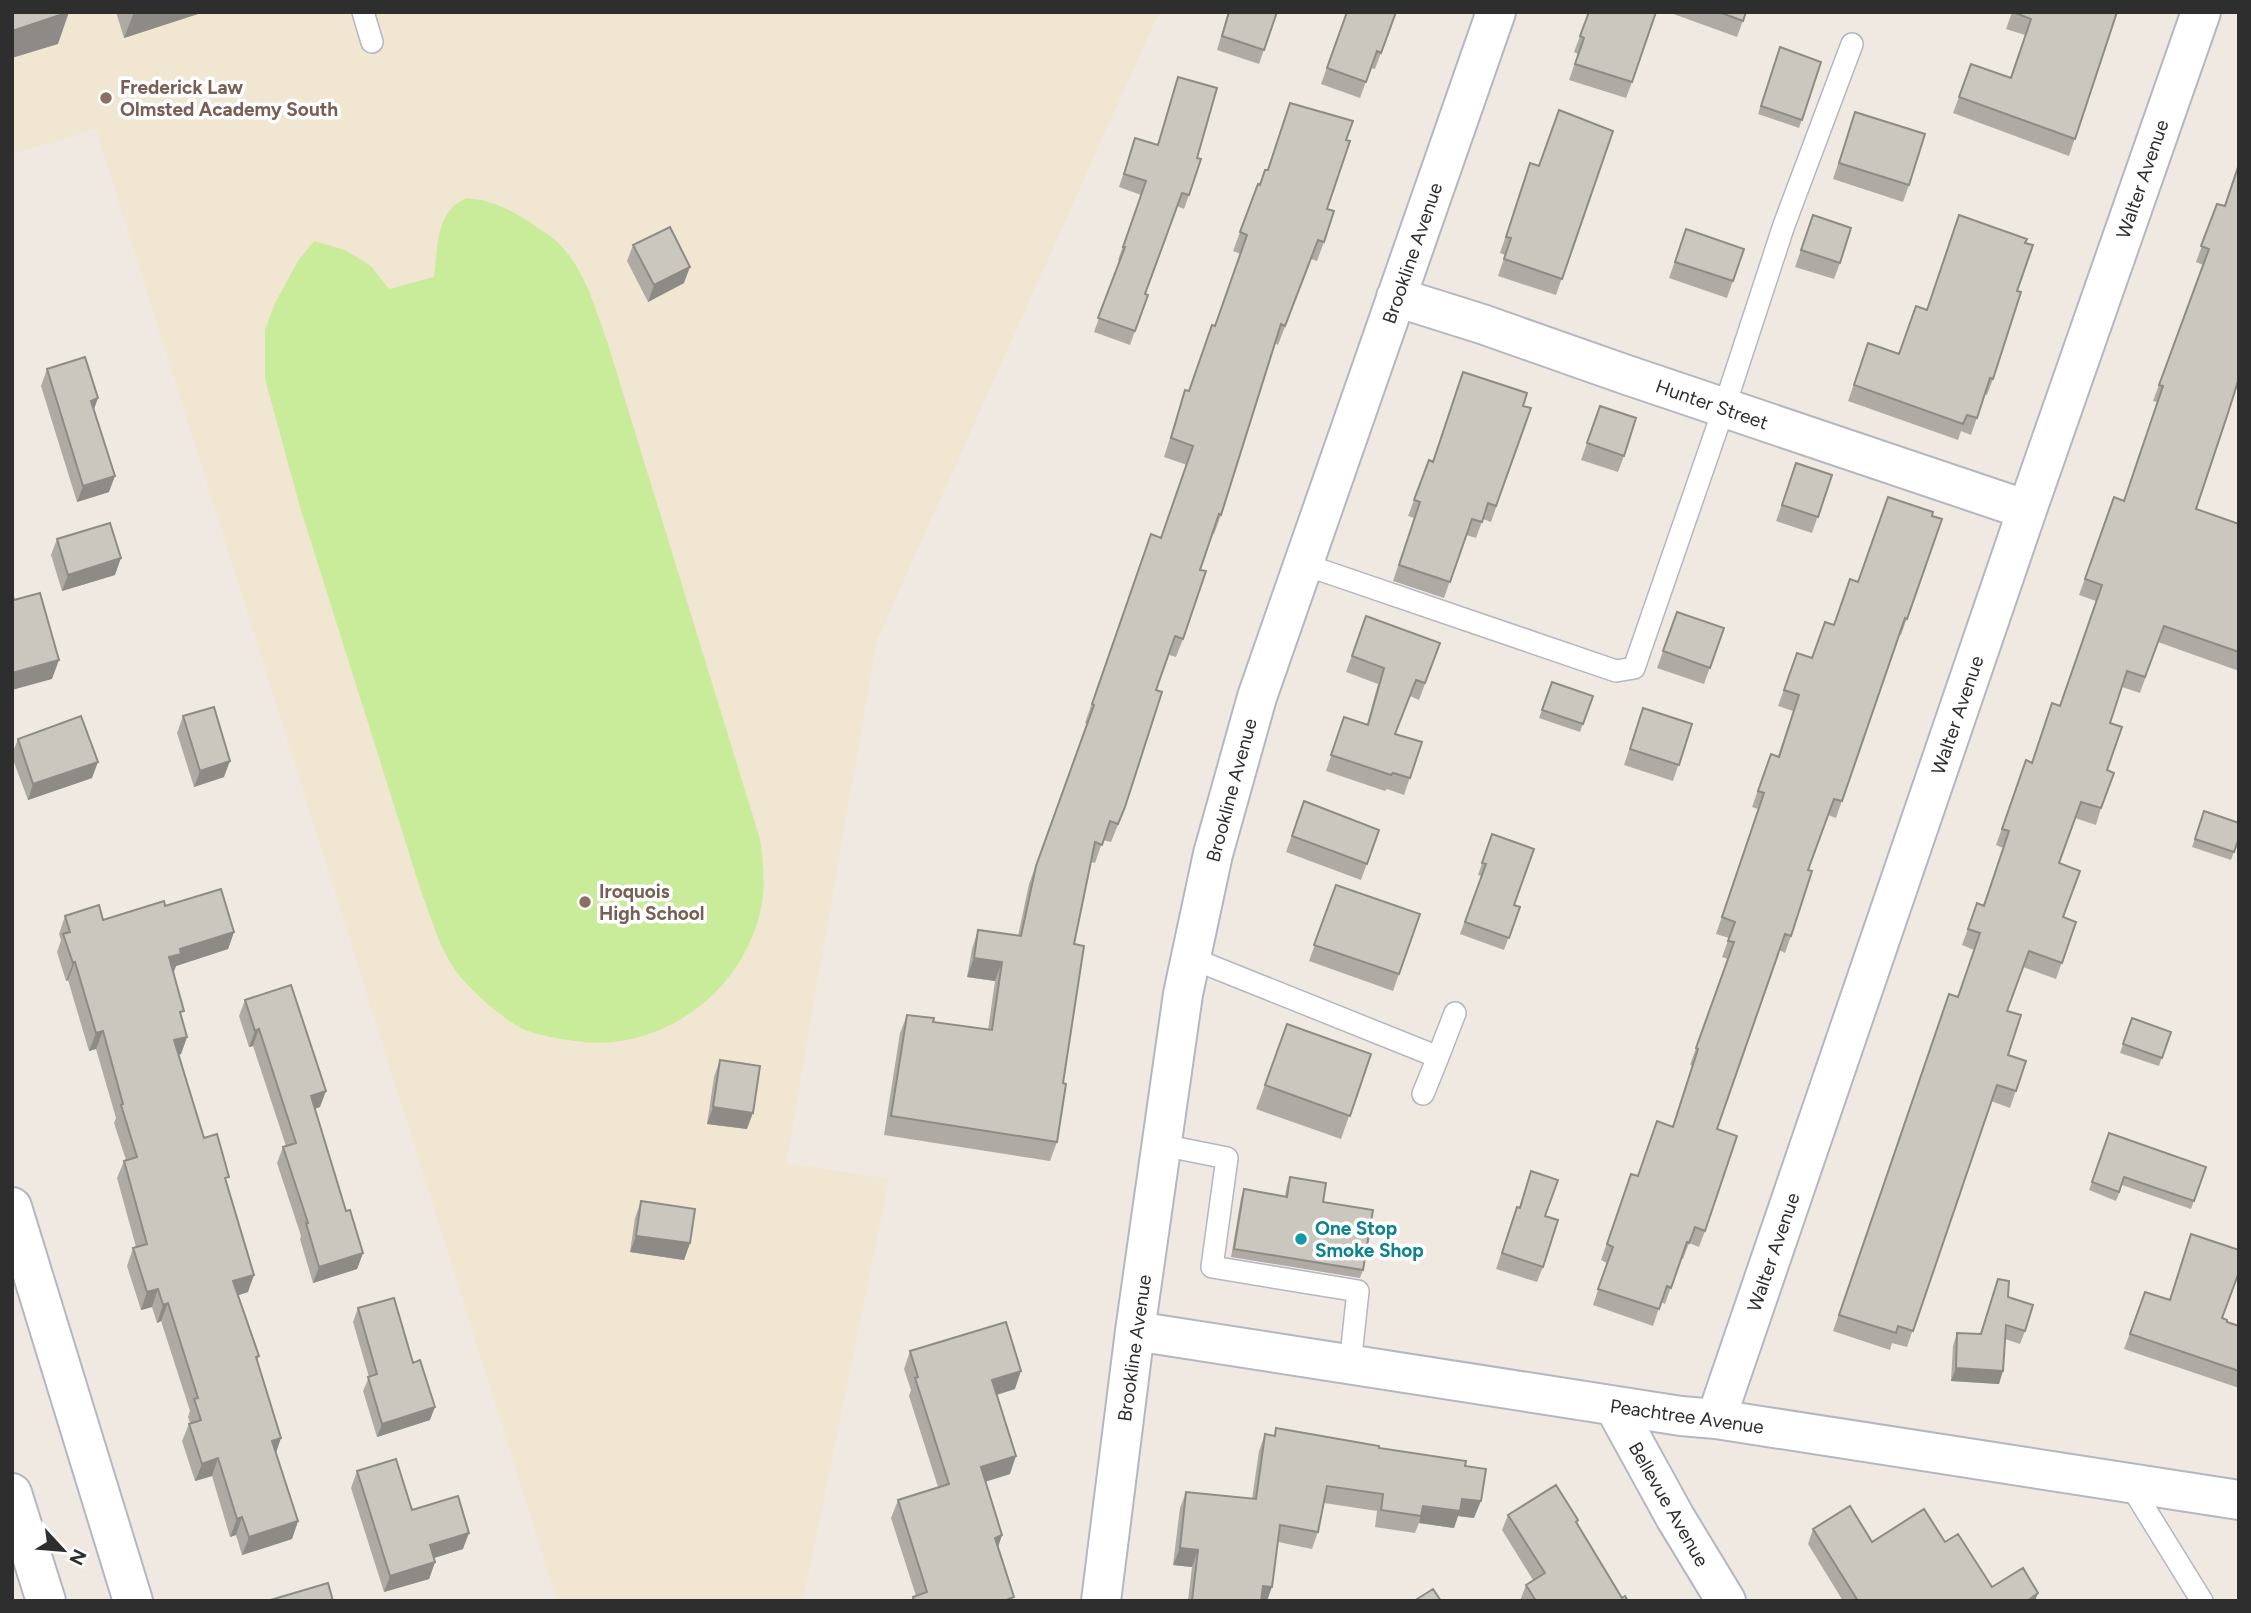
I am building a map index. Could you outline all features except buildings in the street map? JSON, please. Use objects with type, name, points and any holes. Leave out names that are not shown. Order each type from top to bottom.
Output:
[{"type":"street","name":"Brookline Avenue","points":[[1101,1601],[1135,1331],[1183,994],[1213,854],[1257,697],[1496,12]]},
{"type":"street","name":"Walter Avenue","points":[[1716,1419],[2027,510],[2201,12]]},
{"type":"street","name":"Hunter Street","points":[[1396,297],[2027,510]]},
{"type":"street","points":[[12,1207],[133,1601]]},
{"type":"street","name":"Peachtree Avenue","points":[[1135,1331],[2239,1500]]},
{"type":"street","name":"Bellevue Avenue","points":[[1614,1406],[1675,1517],[1726,1601]]},
{"type":"street","points":[[12,1493],[46,1601]]},
{"type":"lane","points":[[363,12],[372,42]]},
{"type":"lane","points":[[1303,564],[1616,671],[1634,668],[1784,225],[1852,44]]},
{"type":"lane","points":[[1191,958],[1438,1056]]},
{"type":"lane","points":[[1423,1094],[1455,1013]]},
{"type":"lane","points":[[1162,1146],[1227,1158],[1212,1267],[1358,1291],[1350,1365]]},
{"type":"lane","points":[[2129,1483],[2202,1601]]},
{"type":"shaded area","name":"Iroquois High School","points":[[12,12],[1159,12],[877,640],[786,1163],[889,1179],[803,1601],[557,1601],[96,129],[12,154]]},
{"type":"green space","points":[[467,198],[506,209],[549,235],[574,262],[587,287],[607,341],[760,839],[763,900],[752,938],[737,966],[717,990],[694,1011],[667,1027],[638,1038],[607,1042],[575,1041],[528,1031],[514,1024],[482,999],[449,961],[421,891],[300,507],[265,379],[265,330],[275,303],[298,261],[314,241],[345,250],[371,266],[389,289],[434,277],[444,221],[449,211]]},
{"type":"place","name":"Frederick Law Olmsted Academy South","points":[[106,98]]},
{"type":"place","name":"Iroquois High School","points":[[585,902]]},
{"type":"place","name":"One Stop Smoke Shop","points":[[1301,1239]]}]
